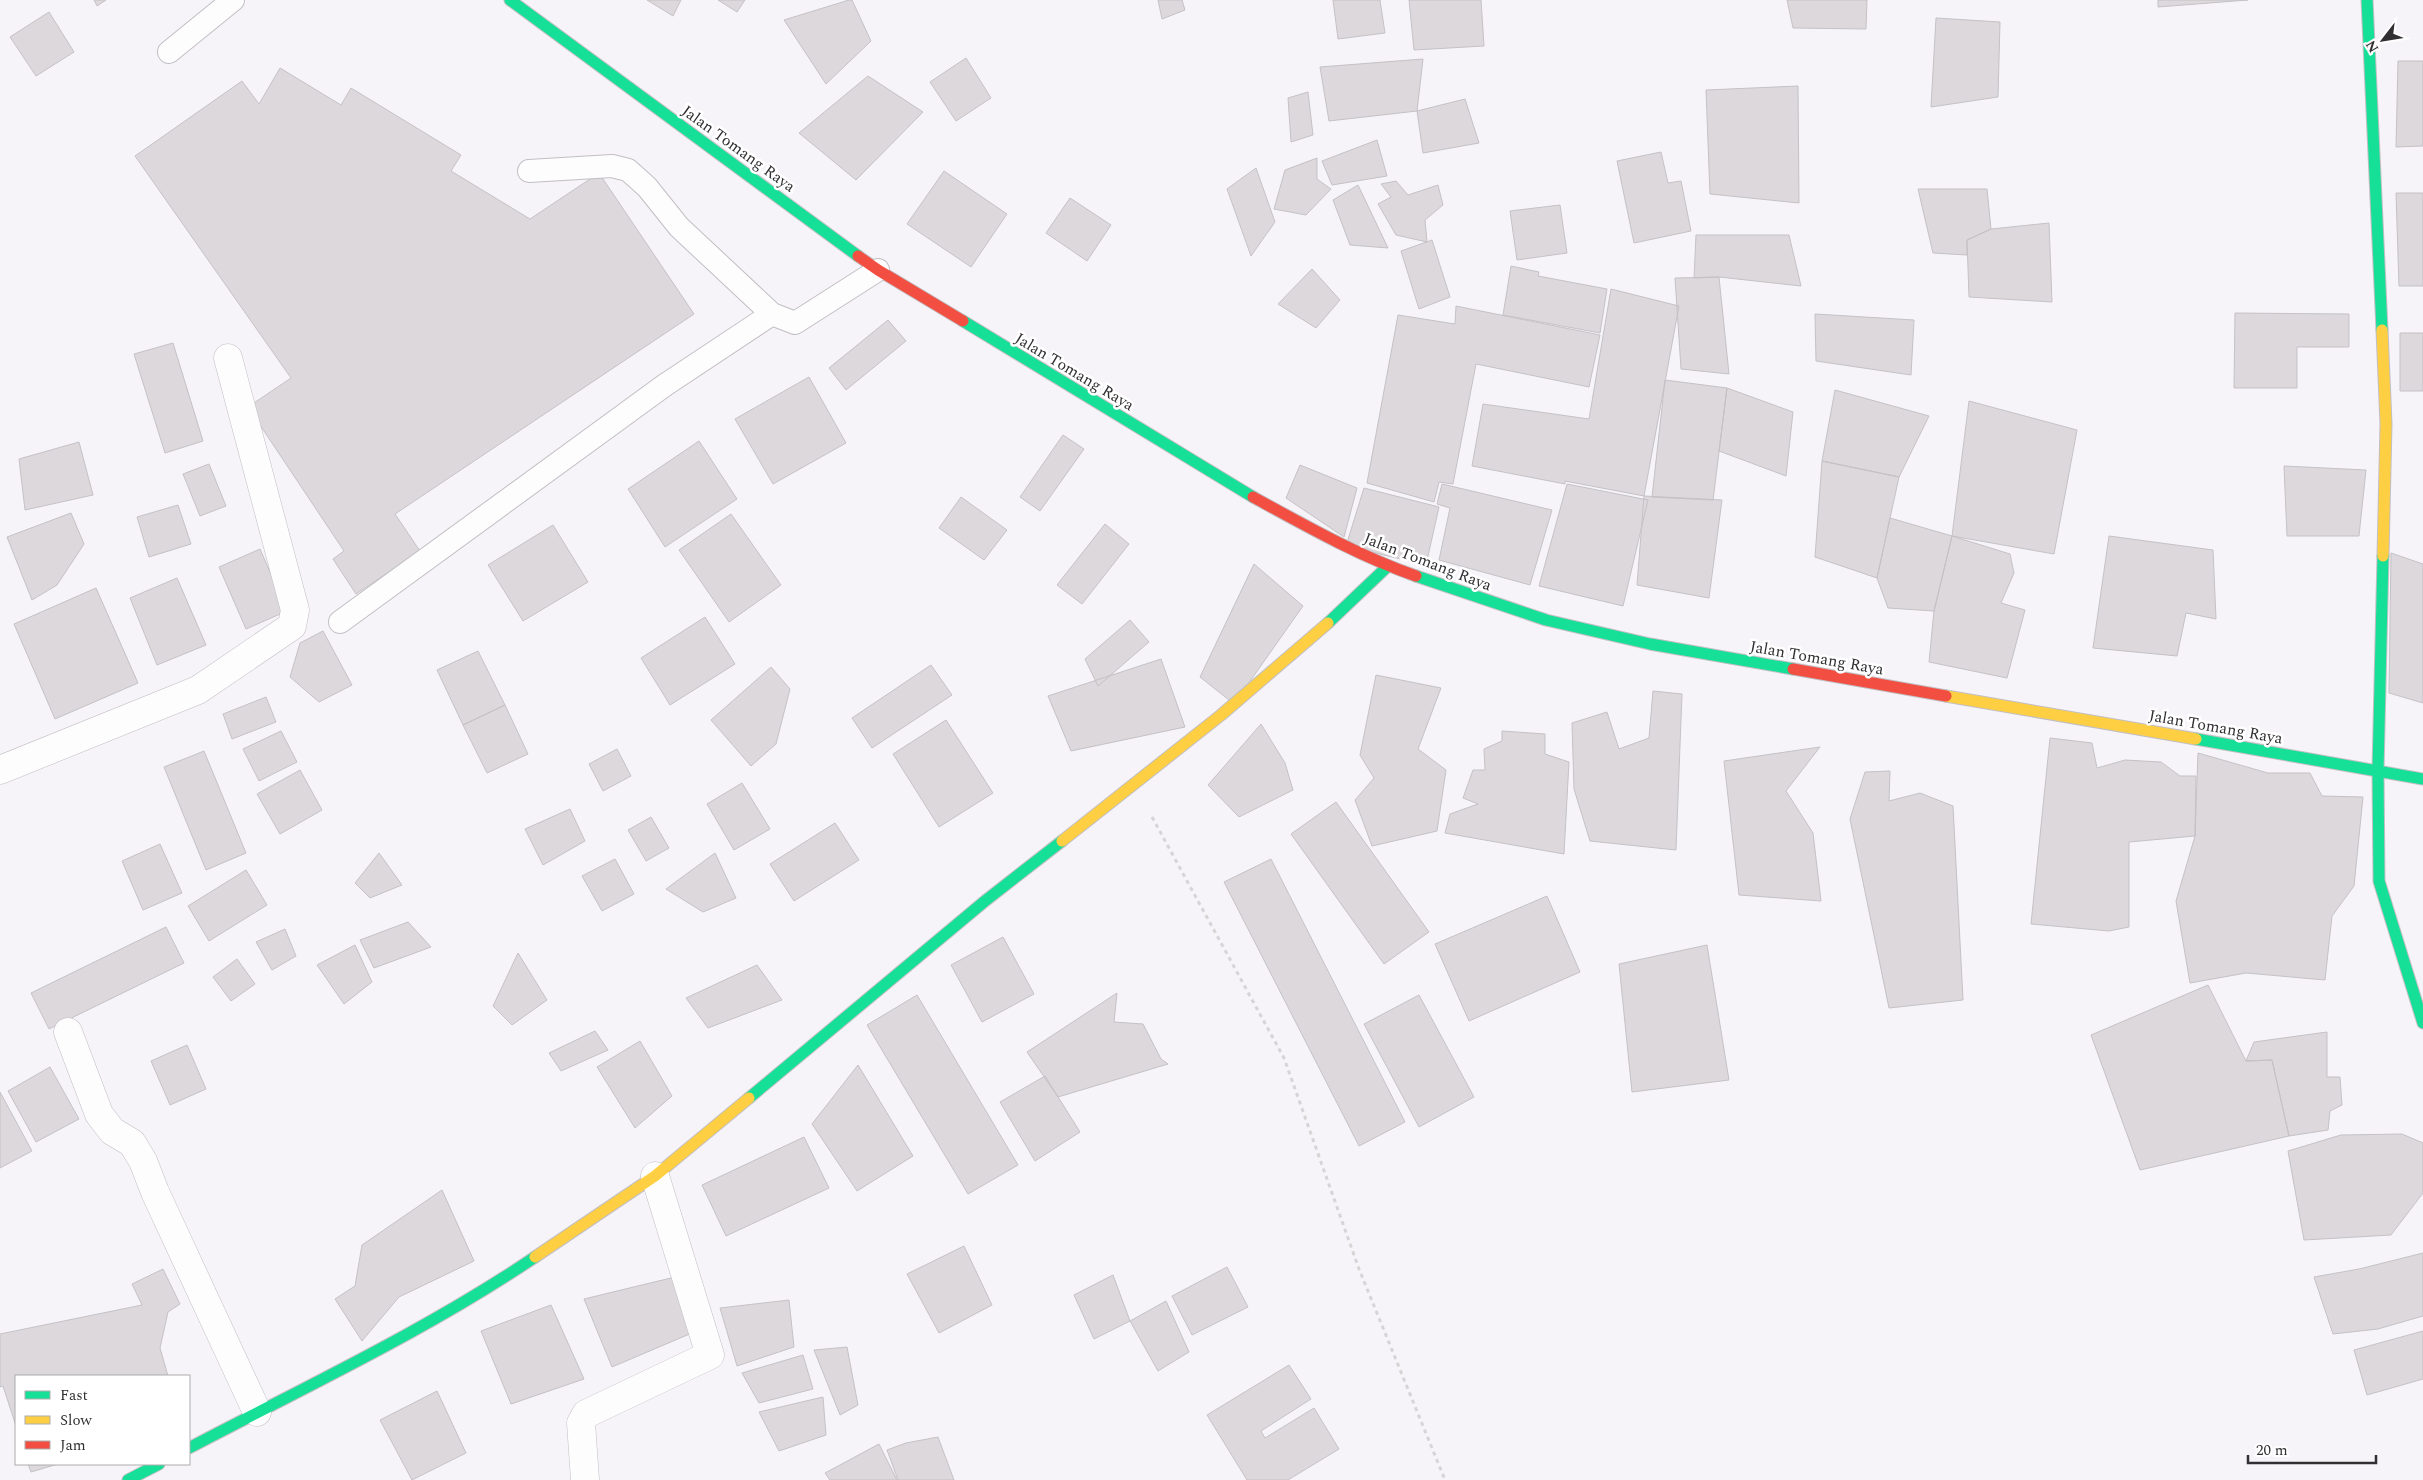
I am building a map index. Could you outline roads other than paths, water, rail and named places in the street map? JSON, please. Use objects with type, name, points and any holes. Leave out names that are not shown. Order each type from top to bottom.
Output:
[{"type":"street","name":"Jalan Tomang Raya","points":[[510,0],[873,266],[1237,488],[1318,533],[1388,566],[1546,620],[1650,644],[2423,779]]},
{"type":"street","points":[[2366,0],[2386,424],[2378,770],[2379,881],[2391,925],[2423,1023]]},
{"type":"street","points":[[0,770],[198,690],[292,626],[295,610],[228,358]]},
{"type":"street","points":[[190,1447],[498,1282],[655,1176],[985,902],[1221,715],[1334,618],[1388,566]]},
{"type":"street","points":[[68,1032],[99,1114],[112,1131],[132,1142],[143,1161],[159,1201],[257,1412]]},
{"type":"street","points":[[585,1480],[581,1423],[586,1414],[710,1355],[655,1176]]},
{"type":"street","points":[[128,1480],[156,1465]]},
{"type":"lane","points":[[169,52],[233,0]]},
{"type":"lane","points":[[529,171],[612,166],[628,170],[647,187],[679,227],[777,316]]},
{"type":"lane","points":[[340,622],[665,385],[777,316],[873,266]]}]
